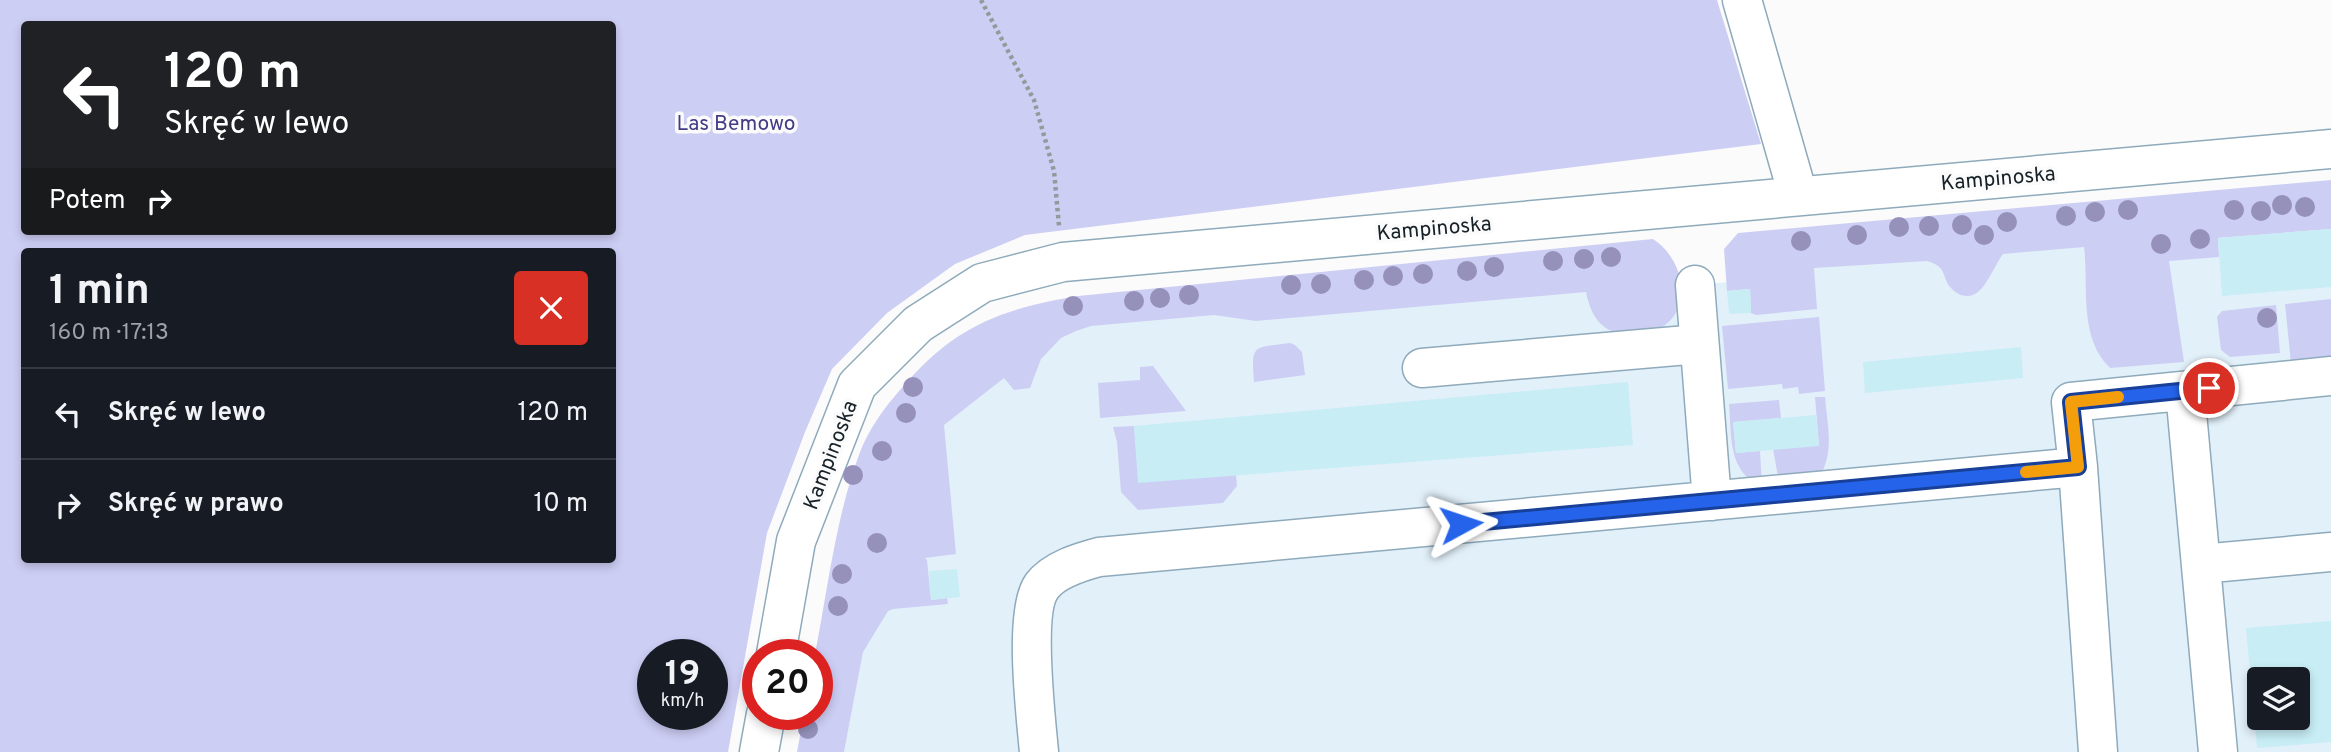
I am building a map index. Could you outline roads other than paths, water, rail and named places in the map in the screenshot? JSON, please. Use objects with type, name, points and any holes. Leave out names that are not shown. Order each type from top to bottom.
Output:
[{"type":"street","points":[[1742,0],[1798,195]]},
{"type":"street","name":"Kampinoska","points":[[779,639],[796,541],[857,385],[918,324],[982,283],[1063,262],[2331,149]]},
{"type":"street","points":[[1695,285],[1712,501]]},
{"type":"street","points":[[1422,368],[1699,344]]},
{"type":"street","points":[[2098,752],[2071,402],[2331,376]]},
{"type":"street","points":[[2185,391],[2218,752]]},
{"type":"street","points":[[1038,752],[1031,624],[1041,587],[1070,565],[1099,557],[2078,467]]},
{"type":"street","points":[[2201,564],[2331,552]]},
{"type":"street","points":[[759,752],[763,730]]},
{"type":"park label","name":"Las Bemowo","points":[[736,123]]}]
